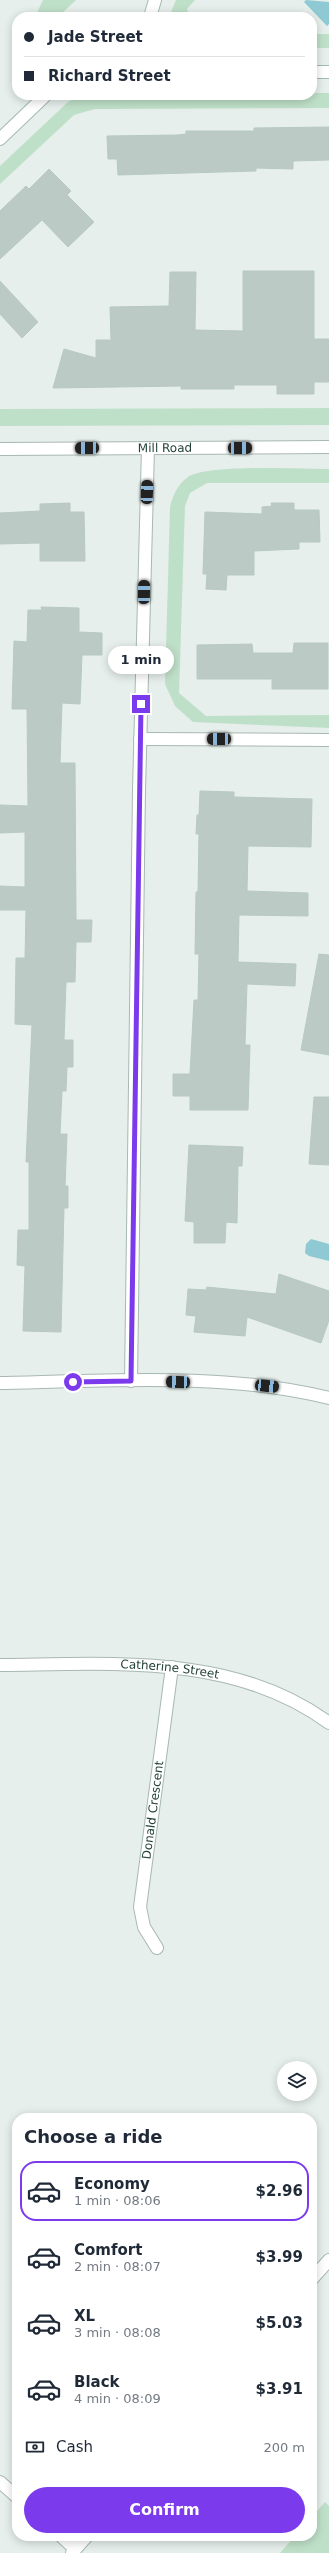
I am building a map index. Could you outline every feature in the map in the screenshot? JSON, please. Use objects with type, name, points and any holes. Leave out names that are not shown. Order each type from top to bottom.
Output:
[{"type":"street","points":[[151,12],[155,0]]},
{"type":"street","points":[[317,72],[329,72]]},
{"type":"street","points":[[0,139],[41,100]]},
{"type":"street","name":"Mill Road","points":[[0,449],[329,447]]},
{"type":"street","points":[[131,1381],[140,739],[148,448]]},
{"type":"street","points":[[140,739],[329,740]]},
{"type":"street","points":[[0,1383],[131,1381],[242,1384],[293,1389],[329,1398]]},
{"type":"street","name":"Catherine Street","points":[[0,1665],[137,1664],[172,1667],[251,1683],[287,1696],[329,1723]]},
{"type":"street","name":"Donald Crescent","points":[[157,1948],[144,1927],[140,1907],[172,1667]]},
{"type":"street","points":[[317,2273],[329,2260]]},
{"type":"street","points":[[0,2482],[12,2493]]},
{"type":"street","points":[[65,2541],[73,2551],[82,2541]]},
{"type":"green space","points":[[43,0],[76,0],[63,12],[37,12]]},
{"type":"green space","points":[[176,0],[195,0],[187,9],[188,12],[171,12]]},
{"type":"green space","points":[[317,34],[329,34],[329,48],[317,48]]},
{"type":"green space","points":[[317,93],[329,93],[329,108],[95,109],[74,115],[0,184],[0,166],[69,101],[317,100]]},
{"type":"green space","points":[[329,408],[329,425],[0,426],[0,409]]},
{"type":"green space","points":[[255,468],[329,469],[329,483],[207,483],[190,493],[185,506],[179,693],[206,716],[329,715],[329,728],[193,722],[175,706],[165,684],[170,508],[176,491],[181,483],[188,477],[198,473],[214,470]]},
{"type":"green space","points":[[325,2502],[329,2506],[329,2553],[280,2553],[291,2541],[317,2541],[317,2511]]},
{"type":"water","points":[[306,0],[329,2],[329,24],[327,26],[317,16],[317,12],[314,12],[304,2]]},
{"type":"water","points":[[311,1239],[329,1244],[329,1261],[309,1256],[305,1253],[306,1244]]},
{"type":"building","points":[[329,127],[329,160],[293,161],[293,169],[256,168],[256,171],[118,175],[117,159],[108,159],[107,136],[177,135],[186,134],[186,131],[254,131],[254,128]]},
{"type":"building","points":[[49,169],[71,191],[67,195],[94,222],[68,247],[42,220],[0,259],[0,211],[26,186],[29,189]]},
{"type":"building","points":[[243,271],[314,271],[314,339],[329,339],[329,382],[314,382],[314,394],[277,394],[277,385],[234,385],[234,389],[181,389],[181,386],[53,388],[64,349],[96,358],[96,340],[111,340],[110,307],[169,306],[170,272],[196,272],[195,330],[243,331]]},
{"type":"building","points":[[0,281],[38,322],[22,338],[0,314]]},
{"type":"building","points":[[70,503],[70,512],[84,512],[85,561],[40,561],[40,543],[0,544],[0,513],[40,511],[40,504]]},
{"type":"building","points":[[271,503],[294,503],[294,510],[319,510],[320,542],[299,542],[299,549],[254,551],[254,575],[227,575],[226,590],[206,589],[207,574],[203,574],[205,512],[262,514],[262,507],[272,506]]},
{"type":"building","points":[[41,607],[79,608],[79,632],[102,633],[102,655],[82,655],[80,704],[62,703],[60,763],[75,763],[76,920],[92,920],[91,942],[76,942],[75,982],[66,982],[64,1040],[73,1040],[73,1067],[67,1067],[66,1091],[62,1091],[60,1134],[67,1134],[65,1186],[68,1186],[68,1208],[64,1208],[61,1332],[23,1331],[25,1266],[17,1265],[18,1230],[29,1230],[29,1162],[26,1162],[32,1025],[15,1024],[16,958],[25,958],[26,910],[0,910],[0,886],[25,887],[25,832],[0,833],[0,805],[28,806],[27,709],[12,709],[14,641],[27,642],[28,610],[42,610]]},
{"type":"building","points":[[294,643],[328,643],[328,689],[272,689],[272,679],[197,679],[197,645],[252,644],[253,653],[293,653]]},
{"type":"building","points":[[200,791],[234,792],[234,797],[312,799],[311,847],[248,846],[247,891],[308,893],[308,916],[239,915],[238,962],[296,964],[295,986],[247,984],[245,1045],[250,1045],[248,1110],[190,1110],[190,1096],[173,1096],[173,1074],[190,1074],[194,1000],[198,1000],[199,954],[195,954],[199,834],[196,834],[197,815],[199,815]]},
{"type":"building","points":[[319,954],[329,955],[329,1055],[301,1050]]},
{"type":"building","points":[[314,1097],[329,1097],[329,1165],[309,1164]]},
{"type":"building","points":[[189,1145],[243,1147],[242,1166],[238,1166],[237,1223],[226,1222],[225,1243],[194,1243],[194,1222],[185,1221]]},
{"type":"building","points":[[279,1274],[329,1291],[329,1320],[321,1343],[247,1317],[245,1336],[194,1332],[196,1316],[186,1315],[188,1289],[206,1290],[207,1287],[276,1294]]},
{"type":"route","points":[[73,1382],[131,1381],[141,704]]}]
